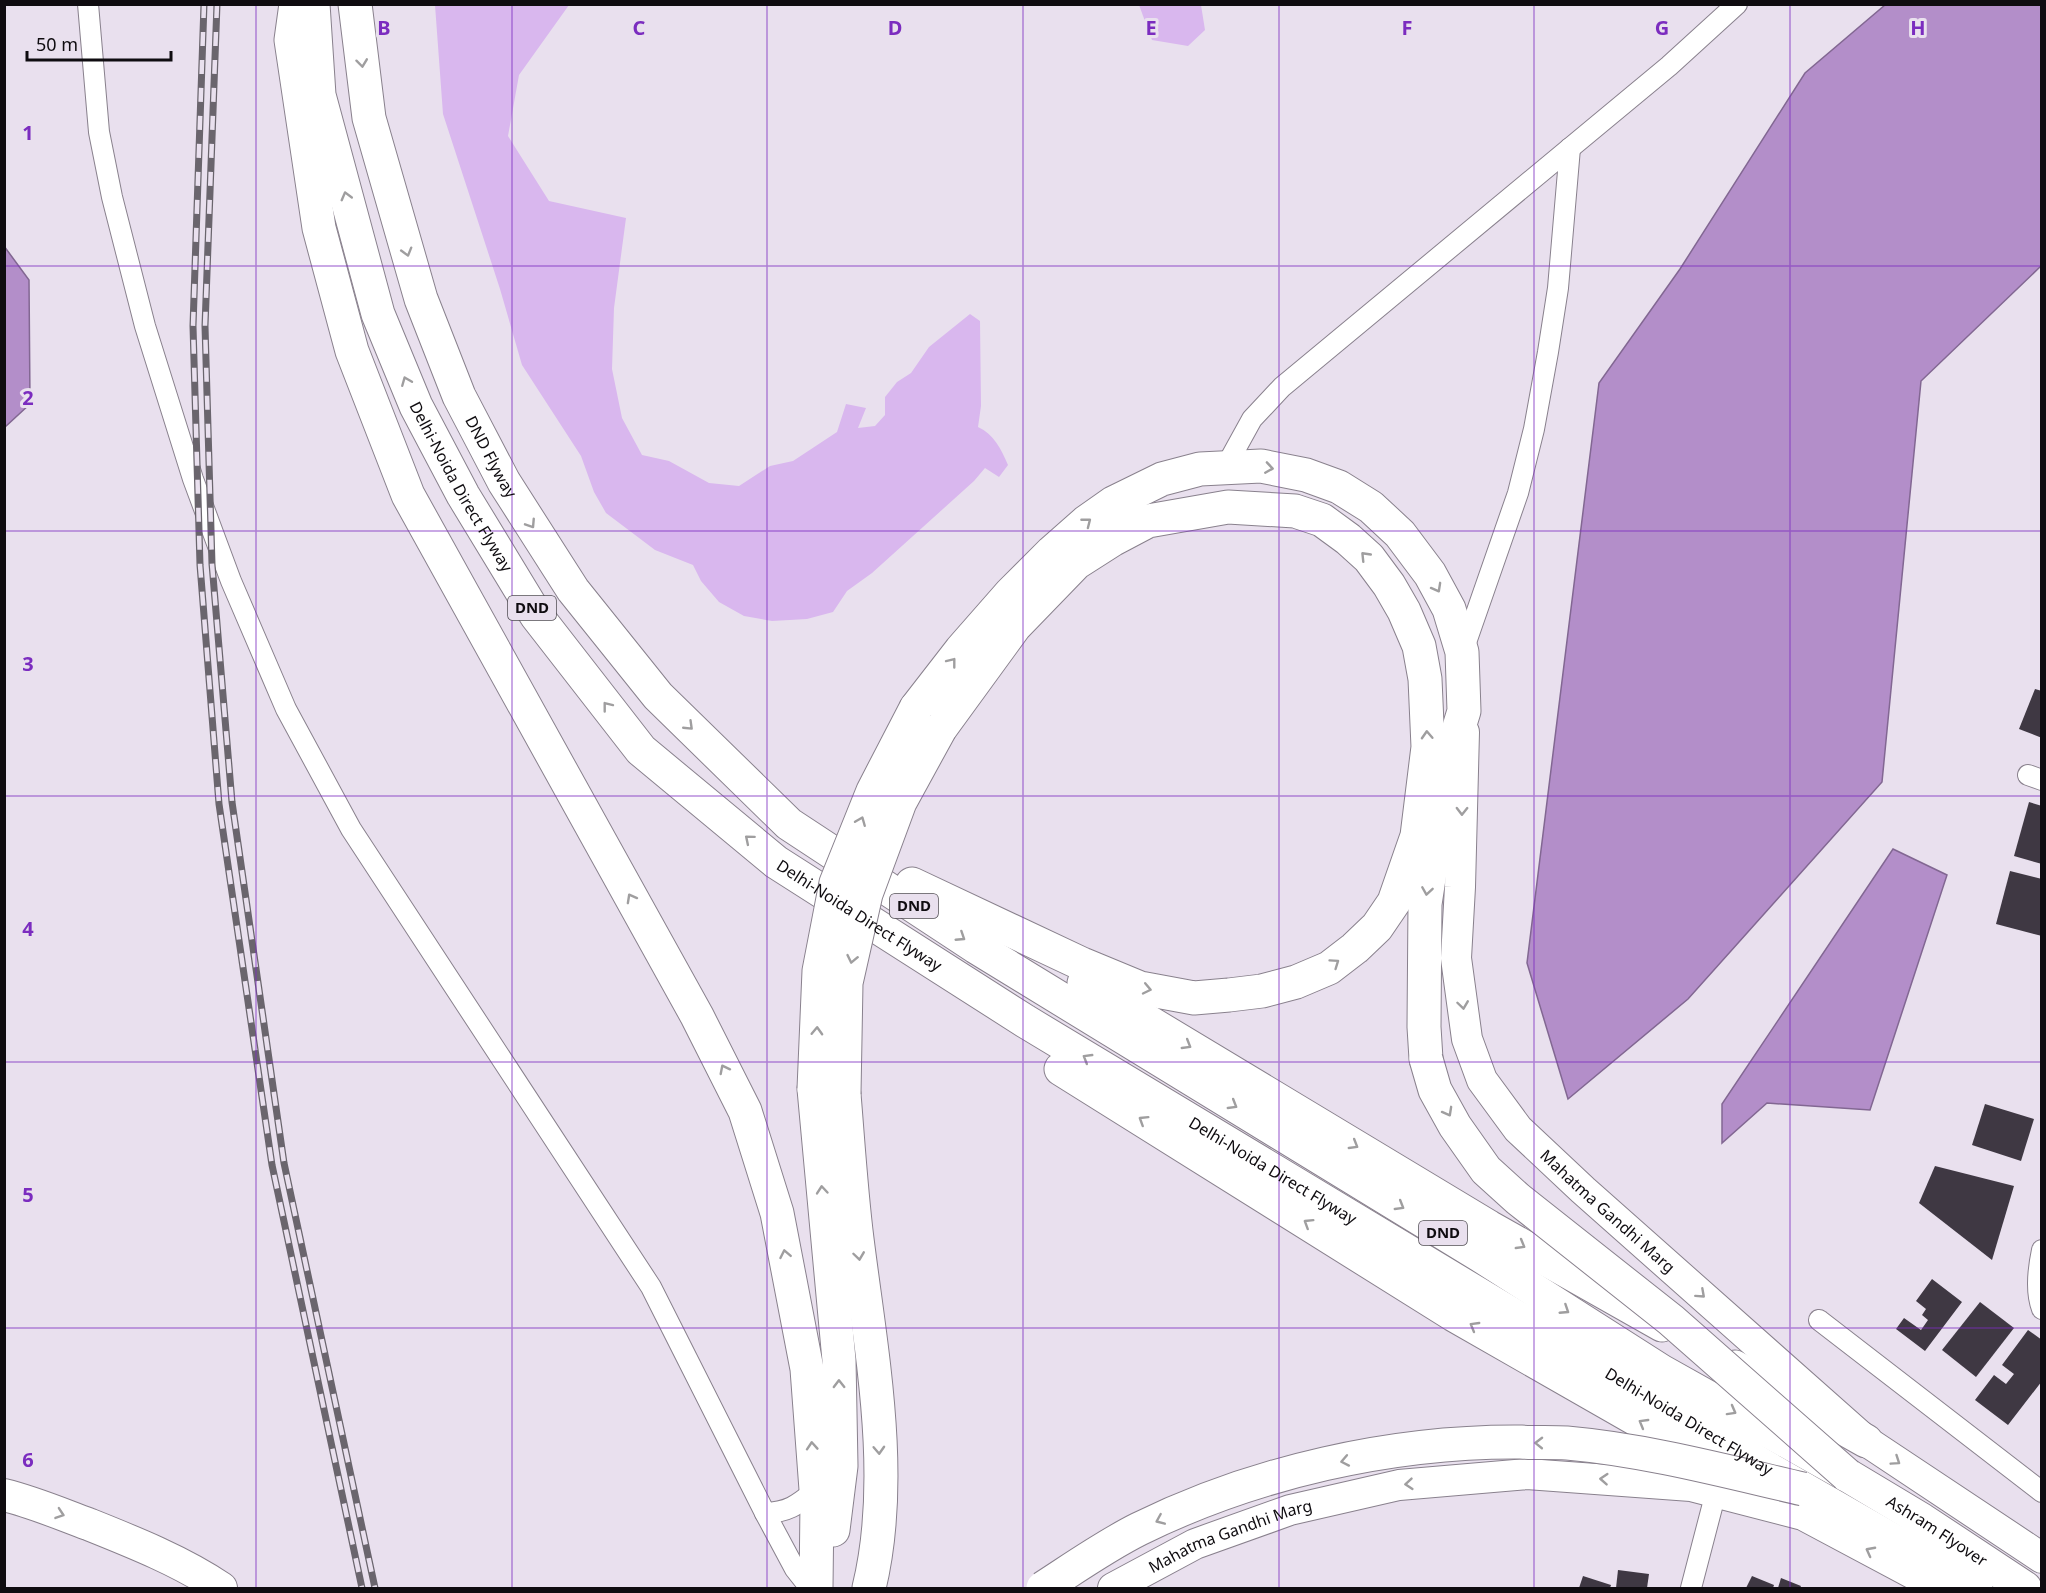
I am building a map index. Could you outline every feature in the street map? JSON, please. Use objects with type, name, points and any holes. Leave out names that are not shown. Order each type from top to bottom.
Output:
[{"type":"highway","points":[[296,4],[291,40],[319,228],[352,351],[408,495],[697,1016],[745,1111],[777,1214],[807,1369],[816,1490],[816,1588]]},
{"type":"highway","name":"Delhi-Noida Direct Flyway","points":[[313,4],[319,95],[378,314],[416,406],[463,495],[536,615],[641,750],[776,862],[1026,1022],[1803,1502]]},
{"type":"highway","name":"DND Flyway","points":[[355,4],[369,118],[421,299],[459,396],[499,473],[573,590],[658,696],[789,824]]},
{"type":"highway","points":[[826,1588],[841,1466],[829,1091],[819,971],[836,883],[873,790],[916,708],[961,650],[1011,593],[1086,522],[1113,503],[1162,479],[1200,469],[1261,466],[1306,475],[1339,487],[1371,507],[1400,534],[1430,574],[1449,609],[1462,652],[1464,711],[1446,770],[1425,904],[1424,1027],[1426,1059],[1435,1090],[1455,1126],[1486,1170],[1518,1199],[1671,1320],[1847,1475]]},
{"type":"highway","points":[[789,824],[957,906],[1082,964],[1140,988],[1194,998],[1262,992],[1296,982],[1329,968],[1377,927],[1394,902],[1417,836],[1428,747],[1425,678],[1419,646],[1404,610],[1369,558],[1322,520],[1295,511],[1228,507],[1148,521],[1076,563],[1015,626],[940,729],[900,802],[866,894],[846,983],[829,1091],[856,1237],[874,1362],[881,1474],[876,1558],[869,1588]]},
{"type":"highway","name":"Delhi-Noida Direct Flyway","points":[[789,824],[976,947],[1481,1256],[1660,1371],[1847,1475]]},
{"type":"highway","points":[[957,906],[1489,1227],[1866,1442]]},
{"type":"highway","points":[[890,934],[964,1008],[1454,1315],[1803,1502]]},
{"type":"highway","points":[[1043,1588],[1139,1529],[1213,1498],[1290,1472],[1398,1450],[1473,1442],[1566,1443],[1660,1457],[1803,1502]]},
{"type":"highway","name":"Ashram Flyover","points":[[1847,1475],[1922,1520],[2025,1588]]},
{"type":"highway","points":[[4,1495],[129,1540],[200,1574],[221,1588]]},
{"type":"highway","name":"Ashram Flyover","points":[[1803,1502],[1976,1588]]},
{"type":"main road","name":"Mahatma Gandhi Marg","points":[[1464,711],[1456,958],[1467,1039],[1482,1080],[1526,1137],[1866,1442],[2042,1558]]},
{"type":"main road","name":"Mahatma Gandhi Marg","points":[[1113,1588],[1206,1540],[1290,1510],[1399,1485],[1527,1474],[1691,1486],[1716,1492],[1803,1502],[1940,1588]]},
{"type":"street","points":[[88,4],[99,132],[112,197],[145,326],[193,479],[231,581],[286,709],[351,829],[651,1287],[765,1513],[795,1569],[810,1588]]},
{"type":"street","points":[[1226,468],[1252,419],[1282,387],[1669,66],[1737,4]]},
{"type":"street","points":[[1462,652],[1518,493],[1534,429],[1557,288],[1570,148]]},
{"type":"street","points":[[2042,1250],[2038,1270],[2039,1301],[2042,1309]]},
{"type":"street","points":[[1819,1320],[2042,1492]]},
{"type":"street","points":[[765,1513],[784,1512],[798,1505],[816,1490]]},
{"type":"street","points":[[1691,1588],[1716,1492]]},
{"type":"shaded area","points":[[435,5],[569,5],[519,75],[508,136],[549,201],[626,218],[614,308],[612,369],[622,418],[642,455],[669,461],[709,483],[739,486],[770,466],[793,461],[837,432],[846,404],[866,408],[858,428],[875,426],[885,415],[885,397],[897,382],[911,373],[929,347],[970,314],[980,321],[981,406],[978,427],[993,438],[1008,465],[999,477],[985,468],[974,481],[872,573],[847,591],[833,612],[807,619],[772,621],[744,616],[719,602],[701,581],[693,565],[655,550],[606,513],[594,492],[581,456],[522,365],[500,289],[443,114]]},
{"type":"shaded area","points":[[1139,5],[1201,5],[1205,30],[1188,46],[1152,40]]},
{"type":"shaded area","points":[[1885,5],[2041,5],[2041,266],[1921,381],[1882,782],[1688,999],[1568,1099],[1527,963],[1599,383],[1680,269],[1805,73]]},
{"type":"shaded area","points":[[4,246],[29,280],[30,404],[5,427]]},
{"type":"shaded area","points":[[1893,849],[1947,875],[1870,1110],[1767,1103],[1722,1143],[1722,1104]]},
{"type":"building","points":[[2035,689],[2042,691],[2042,738],[2019,729]]},
{"type":"building","points":[[2029,802],[2042,806],[2042,864],[2014,856]]},
{"type":"building","points":[[2010,871],[2042,879],[2042,936],[1996,924]]},
{"type":"building","points":[[1985,1104],[2034,1119],[2021,1161],[1972,1145]]},
{"type":"building","points":[[1935,1166],[2014,1186],[1992,1260],[1919,1203]]},
{"type":"building","points":[[1932,1279],[1962,1302],[1925,1351],[1896,1329],[1904,1318],[1921,1330],[1928,1320],[1922,1315],[1926,1309],[1916,1301]]},
{"type":"building","points":[[1980,1302],[2014,1328],[1976,1377],[1942,1350]]},
{"type":"building","points":[[2028,1330],[2042,1340],[2042,1381],[2008,1425],[1975,1400],[1994,1375],[2006,1384],[2014,1374],[2002,1365]]},
{"type":"building","points":[[1618,1570],[1649,1574],[1647,1588],[1616,1588]]},
{"type":"building","points":[[1583,1576],[1611,1585],[1610,1588],[1579,1588]]},
{"type":"building","points":[[1752,1576],[1774,1585],[1773,1588],[1746,1588]]},
{"type":"building","points":[[1781,1578],[1801,1586],[1800,1588],[1778,1588]]},
{"type":"railway","points":[[204,4],[193,326],[200,565],[219,804],[272,1165],[362,1588]]},
{"type":"railway","points":[[217,4],[205,326],[212,564],[232,802],[284,1163],[375,1588]]}]
